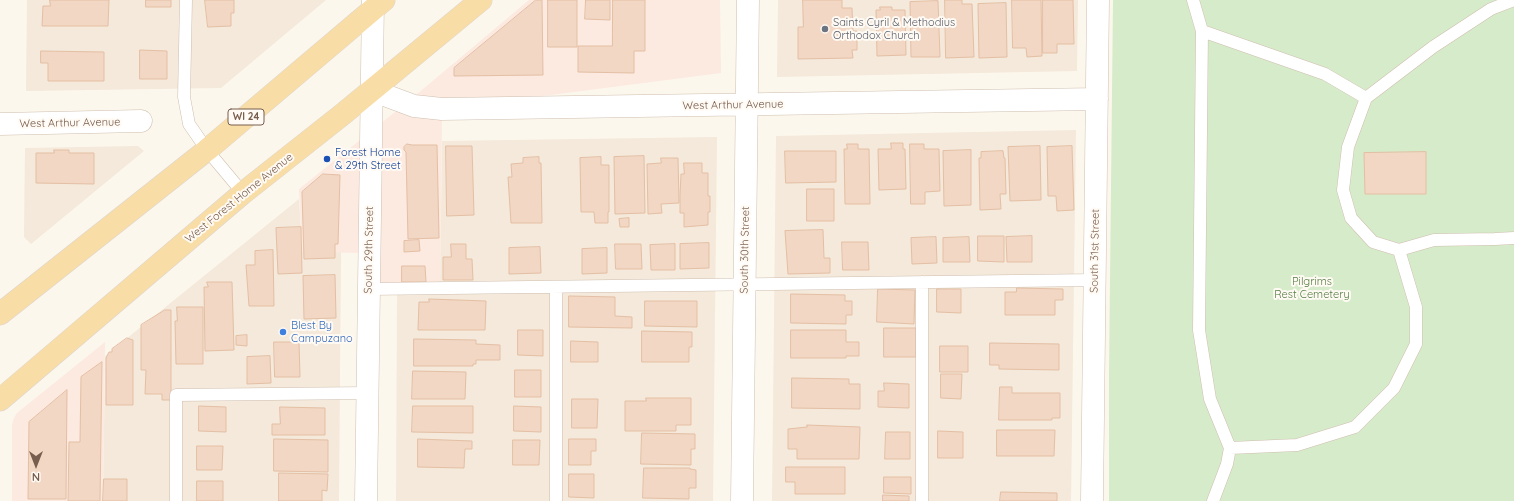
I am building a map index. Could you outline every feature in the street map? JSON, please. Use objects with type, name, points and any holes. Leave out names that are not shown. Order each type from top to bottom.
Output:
[{"type":"main road","name":"West Forest Home Avenue","points":[[0,400],[243,193],[344,114],[481,0]]},
{"type":"main road","name":"WI 24","points":[[0,314],[207,150],[377,3]]},
{"type":"street","name":"South 30th Street","points":[[742,501],[748,0]]},
{"type":"street","name":"South 31st Street","points":[[1092,501],[1098,0]]},
{"type":"street","name":"South 29th Street","points":[[366,501],[366,393],[369,289],[371,90],[377,3]]},
{"type":"street","name":"West Arthur Avenue","points":[[371,90],[414,106],[442,109],[1097,99]]},
{"type":"street","name":"West Arthur Avenue","points":[[0,124],[141,121]]},
{"type":"lane","points":[[186,0],[184,96],[189,124],[207,150],[243,193]]},
{"type":"lane","points":[[1193,0],[1202,31],[1199,330],[1210,399],[1230,448],[1227,464],[1213,501]]},
{"type":"lane","points":[[1514,0],[1491,9],[1433,47],[1366,98],[1348,147],[1343,190],[1352,218],[1373,242],[1399,250],[1434,240],[1495,240],[1514,238]]},
{"type":"lane","points":[[1202,31],[1325,74],[1366,98]]},
{"type":"lane","points":[[1230,448],[1297,445],[1355,427],[1394,388],[1416,344],[1416,307],[1399,250]]},
{"type":"lane","points":[[369,289],[1095,280]]},
{"type":"lane","points":[[922,282],[922,501]]},
{"type":"lane","points":[[556,287],[556,501]]},
{"type":"lane","points":[[176,501],[176,395],[366,393]]},
{"type":"shaded area","points":[[27,0],[326,0],[221,88],[26,91]]},
{"type":"shaded area","points":[[529,0],[720,0],[721,73],[442,109],[440,288],[369,289],[369,253],[302,252],[299,189],[410,100]]},
{"type":"shaded area","points":[[778,0],[1078,0],[1077,71],[777,77]]},
{"type":"shaded area","points":[[1076,130],[1071,501],[772,501],[776,136]]},
{"type":"shaded area","points":[[717,137],[713,501],[396,501],[397,288],[440,288],[442,141]]},
{"type":"shaded area","points":[[138,146],[144,151],[31,244],[24,237],[25,148]]},
{"type":"shaded area","points":[[299,199],[302,252],[341,252],[339,501],[103,501],[105,356]]},
{"type":"shaded area","points":[[105,342],[103,501],[12,501],[12,425],[14,418],[17,413]]},
{"type":"green space","name":"Pilgrims Rest Cemetery","points":[[1113,0],[1514,0],[1514,501],[1109,501]]},
{"type":"building","points":[[50,0],[109,0],[108,26],[42,26],[43,6],[50,6]]},
{"type":"building","points":[[146,0],[171,0],[171,7],[146,7]]},
{"type":"building","points":[[205,0],[234,0],[234,13],[231,13],[231,26],[208,27]]},
{"type":"building","points":[[536,0],[542,0],[543,75],[454,76],[454,68]]},
{"type":"building","points":[[548,0],[577,0],[577,47],[548,47]]},
{"type":"building","points":[[586,0],[610,0],[610,20],[585,19]]},
{"type":"building","points":[[613,0],[645,0],[645,51],[634,51],[634,73],[578,72],[578,46],[612,46]]},
{"type":"building","name":"Saints Cyril & Methodius Orthodox Church","points":[[803,0],[842,0],[842,8],[852,8],[853,31],[857,31],[857,50],[852,50],[853,58],[798,59],[798,27],[803,27]]},
{"type":"building","points":[[945,0],[962,0],[962,4],[972,4],[974,57],[946,58]]},
{"type":"building","points":[[1012,0],[1041,0],[1042,56],[1027,57],[1026,48],[1013,48]]},
{"type":"building","points":[[1043,0],[1073,0],[1074,44],[1057,44],[1057,53],[1043,53]]},
{"type":"building","points":[[938,1],[940,57],[911,57],[910,2]]},
{"type":"building","points":[[1006,3],[1007,57],[979,58],[978,4]]},
{"type":"building","points":[[880,7],[892,7],[892,10],[905,10],[906,55],[877,56],[876,10],[880,10]]},
{"type":"building","points":[[140,50],[167,51],[167,79],[140,79]]},
{"type":"building","points":[[41,51],[104,52],[104,81],[48,81],[48,63],[41,63]]},
{"type":"building","points":[[891,143],[903,143],[903,149],[905,149],[906,189],[879,190],[878,149],[891,149]]},
{"type":"building","points":[[407,144],[437,145],[439,238],[408,239],[406,152],[404,150],[404,147]]},
{"type":"building","points":[[847,144],[858,144],[858,149],[869,149],[870,204],[845,204],[844,149],[847,149]]},
{"type":"building","points":[[910,144],[924,144],[924,149],[939,149],[940,191],[925,192],[925,204],[911,204]]},
{"type":"building","points":[[446,146],[472,146],[474,215],[447,216]]},
{"type":"building","points":[[1040,146],[1041,200],[1010,201],[1008,147]]},
{"type":"building","points":[[1072,146],[1074,210],[1057,211],[1056,196],[1048,196],[1047,147]]},
{"type":"building","points":[[54,150],[69,150],[69,153],[94,153],[94,184],[36,183],[36,153],[54,153]]},
{"type":"building","points":[[971,150],[971,205],[944,206],[943,151]]},
{"type":"building","points":[[785,151],[836,151],[836,182],[786,183]]},
{"type":"building","points":[[1003,151],[1005,158],[1006,194],[1000,194],[1001,209],[980,210],[979,158],[981,158],[981,152]]},
{"type":"building","points":[[1426,152],[1426,194],[1365,194],[1364,153]]},
{"type":"building","points":[[644,156],[645,213],[615,214],[614,157]]},
{"type":"building","points":[[539,157],[539,163],[541,163],[542,223],[511,223],[508,177],[512,177],[511,164],[523,163],[523,158]]},
{"type":"building","points":[[601,157],[601,165],[609,165],[608,223],[595,223],[594,212],[581,212],[580,158]]},
{"type":"building","points":[[661,158],[678,158],[679,203],[661,204],[662,213],[648,214],[647,164],[661,163]]},
{"type":"building","points":[[684,163],[702,163],[702,173],[708,173],[710,212],[708,212],[708,225],[684,227],[684,213],[680,213],[680,195],[681,174],[684,174]]},
{"type":"building","points":[[323,174],[340,175],[338,244],[335,244],[335,258],[304,259],[302,192]]},
{"type":"building","points":[[807,189],[834,189],[834,221],[807,221]]},
{"type":"building","points":[[629,218],[629,227],[620,227],[619,219]]},
{"type":"building","points":[[301,227],[302,273],[278,274],[276,228]]},
{"type":"building","points":[[823,230],[824,258],[830,258],[830,273],[788,274],[785,231]]},
{"type":"building","points":[[978,236],[1004,236],[1004,262],[978,261]]},
{"type":"building","points":[[1032,236],[1032,262],[1007,262],[1006,237]]},
{"type":"building","points":[[936,237],[937,263],[912,264],[911,238]]},
{"type":"building","points":[[969,237],[970,262],[943,262],[943,238]]},
{"type":"building","points":[[419,240],[420,251],[404,252],[404,241]]},
{"type":"building","points":[[842,242],[868,242],[869,270],[843,270]]},
{"type":"building","points":[[709,243],[709,268],[680,269],[680,244]]},
{"type":"building","points":[[451,244],[466,244],[466,259],[472,259],[473,280],[443,280],[443,257],[451,257]]},
{"type":"building","points":[[615,244],[641,244],[642,269],[616,269]]},
{"type":"building","points":[[675,244],[675,270],[651,270],[650,245]]},
{"type":"building","points":[[540,247],[541,273],[509,274],[509,248]]},
{"type":"building","points":[[607,248],[607,273],[582,274],[582,249]]},
{"type":"building","points":[[273,250],[274,306],[249,306],[246,265],[255,265],[255,251]]},
{"type":"building","points":[[402,266],[425,266],[426,282],[402,282]]},
{"type":"building","points":[[335,275],[336,318],[304,319],[303,276]]},
{"type":"building","points":[[207,282],[232,282],[234,350],[205,351],[204,287],[208,287]]},
{"type":"building","points":[[1017,288],[1063,289],[1063,300],[1055,300],[1055,315],[1005,315],[1005,292],[1016,292]]},
{"type":"building","points":[[878,289],[915,290],[914,324],[877,322]]},
{"type":"building","points":[[937,289],[961,289],[961,313],[937,312]]},
{"type":"building","points":[[791,294],[845,295],[845,301],[852,301],[852,315],[846,315],[846,324],[791,323]]},
{"type":"building","points":[[569,296],[615,297],[615,316],[632,317],[632,328],[569,327]]},
{"type":"building","points":[[429,299],[486,301],[485,330],[418,330],[419,302],[429,302]]},
{"type":"building","points":[[645,301],[697,301],[697,327],[645,326]]},
{"type":"building","points":[[177,307],[203,307],[203,364],[176,364],[175,321],[177,321]]},
{"type":"building","points":[[165,310],[171,310],[171,400],[162,400],[162,394],[145,394],[146,370],[141,370],[141,325]]},
{"type":"building","points":[[884,328],[916,328],[916,357],[884,357]]},
{"type":"building","points":[[518,330],[543,330],[543,356],[518,355]]},
{"type":"building","points":[[791,330],[846,330],[846,342],[859,342],[859,356],[846,356],[846,358],[791,358]]},
{"type":"building","points":[[642,331],[692,332],[692,347],[689,347],[689,362],[642,362]]},
{"type":"building","points":[[247,335],[247,346],[236,345],[236,336]]},
{"type":"building","points":[[127,338],[133,340],[133,405],[106,405],[106,358],[109,352],[112,352],[112,349]]},
{"type":"building","points":[[414,339],[476,340],[476,344],[500,345],[500,360],[476,360],[476,364],[473,364],[473,366],[414,366]]},
{"type":"building","points":[[571,341],[598,342],[598,362],[571,362]]},
{"type":"building","points":[[274,342],[299,342],[300,377],[275,377]]},
{"type":"building","points":[[990,343],[1059,344],[1059,370],[999,369],[999,365],[990,365]]},
{"type":"building","points":[[940,346],[968,346],[968,372],[940,372]]},
{"type":"building","points":[[270,356],[271,383],[247,384],[247,357]]},
{"type":"building","points":[[102,362],[100,501],[68,501],[69,442],[80,442],[81,377]]},
{"type":"building","points":[[515,370],[541,370],[541,397],[515,397]]},
{"type":"building","points":[[413,371],[466,372],[465,399],[412,399]]},
{"type":"building","points":[[941,374],[962,374],[961,399],[941,398]]},
{"type":"building","points":[[792,378],[849,379],[849,384],[860,384],[860,409],[792,408]]},
{"type":"building","points":[[884,383],[909,384],[909,408],[878,407],[878,391],[884,391]]},
{"type":"building","points":[[1000,387],[1012,387],[1012,393],[1060,393],[1060,418],[1052,418],[1052,420],[999,420]]},
{"type":"building","points":[[67,390],[66,499],[28,499],[29,422]]},
{"type":"building","points":[[646,398],[691,398],[691,425],[676,425],[676,431],[625,431],[625,401],[646,401]]},
{"type":"building","points":[[572,399],[598,399],[597,428],[572,428]]},
{"type":"building","points":[[199,406],[226,407],[226,432],[199,431]]},
{"type":"building","points":[[413,406],[473,406],[473,433],[412,432]]},
{"type":"building","points":[[514,406],[541,407],[541,432],[514,431]]},
{"type":"building","points":[[280,407],[325,408],[325,435],[272,435],[272,424],[280,424]]},
{"type":"building","points":[[807,425],[860,427],[859,459],[797,459],[797,449],[788,449],[788,429],[807,427]]},
{"type":"building","points":[[997,430],[1055,430],[1054,456],[997,456]]},
{"type":"building","points":[[938,431],[963,432],[963,458],[938,458]]},
{"type":"building","points":[[886,432],[910,432],[910,459],[885,459]]},
{"type":"building","points":[[642,433],[695,434],[695,449],[691,449],[691,465],[641,464]]},
{"type":"building","points":[[274,439],[328,440],[328,472],[274,471]]},
{"type":"building","points":[[418,439],[472,441],[472,449],[465,449],[464,468],[418,467]]},
{"type":"building","points":[[569,439],[596,439],[596,451],[591,451],[591,465],[569,465]]},
{"type":"building","points":[[513,440],[540,440],[539,465],[513,465]]},
{"type":"building","points":[[197,446],[223,446],[222,470],[197,470]]},
{"type":"building","points":[[786,467],[845,467],[845,494],[795,494],[795,482],[786,482]]},
{"type":"building","points":[[644,468],[690,468],[696,470],[696,488],[689,488],[689,499],[643,498]]},
{"type":"building","points":[[279,473],[328,474],[327,491],[322,490],[322,501],[279,501]]},
{"type":"building","points":[[569,474],[594,474],[594,498],[569,497]]},
{"type":"building","points":[[884,477],[911,477],[911,494],[884,493]]},
{"type":"building","points":[[104,479],[127,479],[127,501],[103,501]]},
{"type":"building","points":[[197,481],[223,481],[223,501],[197,501]]},
{"type":"building","points":[[1001,492],[1057,493],[1057,501],[1000,501]]},
{"type":"building","points":[[883,495],[909,496],[909,501],[883,501]]},
{"type":"place","name":"Saints Cyril & Methodius Orthodox Church","points":[[825,29]]},
{"type":"place","name":"Forest Home & 29th Street","points":[[327,159]]},
{"type":"place","name":"Blest By Campuzano","points":[[283,332]]}]
